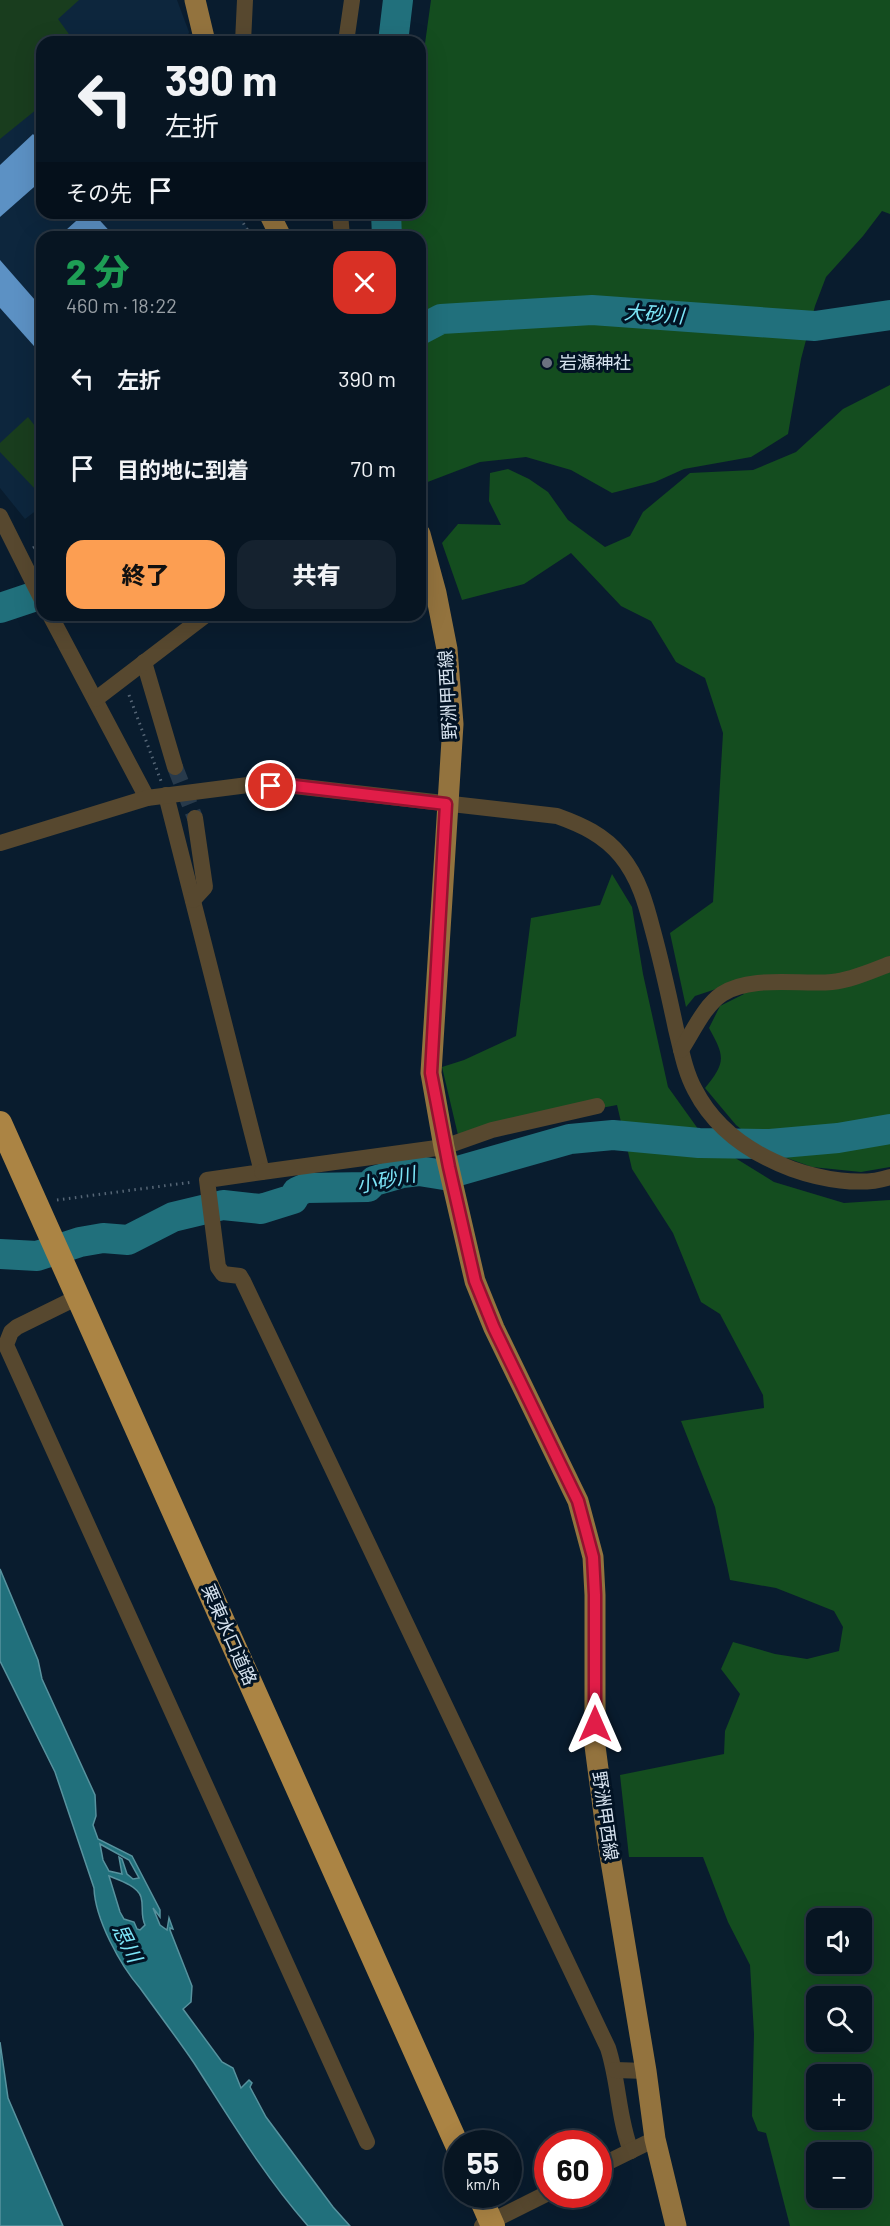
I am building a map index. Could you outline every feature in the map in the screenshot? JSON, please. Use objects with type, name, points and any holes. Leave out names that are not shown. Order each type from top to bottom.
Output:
[{"type":"highway","name":"栗東水口道路","points":[[0,1123],[46,1203],[63,1263],[450,2130]]},
{"type":"highway","points":[[484,2208],[489,2224]]},
{"type":"main road","points":[[195,0],[204,36]]},
{"type":"main road","name":"野洲甲西線","points":[[426,556],[447,649],[453,724],[446,804],[431,1073],[475,1281],[494,1328],[578,1501],[593,1557],[595,1746],[607,1837],[655,2139],[676,2226]]},
{"type":"street","points":[[243,36],[245,0]]},
{"type":"street","points":[[347,36],[352,0]]},
{"type":"street","points":[[0,516],[36,588]]},
{"type":"street","points":[[53,621],[147,798]]},
{"type":"street","points":[[96,699],[198,621]]},
{"type":"street","points":[[144,662],[175,767]]},
{"type":"street","points":[[0,843],[147,798],[248,785],[282,786],[557,816],[588,828],[621,855],[635,876],[645,900],[681,1050],[694,1090],[716,1121],[735,1139],[771,1161],[802,1173],[844,1180],[878,1181],[890,1177]]},
{"type":"street","points":[[166,795],[262,1172]]},
{"type":"street","points":[[193,900],[205,886],[195,818]]},
{"type":"street","points":[[681,1050],[707,1010],[724,992],[776,982],[836,982],[890,964]]},
{"type":"street","points":[[597,1106],[492,1130],[449,1166],[262,1172],[207,1180],[218,1267],[223,1274],[240,1276],[243,1281],[608,2048],[615,2070],[623,2130],[631,2151]]},
{"type":"street","points":[[78,1297],[16,1327],[11,1332],[6,1345],[367,2142]]},
{"type":"street","points":[[615,2070],[646,2071]]},
{"type":"street","points":[[612,2161],[655,2139]]},
{"type":"street","points":[[489,2224],[534,2200]]},
{"type":"path","points":[[123,679],[166,795]]},
{"type":"path","points":[[46,1203],[207,1180]]},
{"type":"shaded area","points":[[0,0],[177,0],[189,32],[188,36],[36,36],[36,219],[242,219],[249,231],[36,231],[36,511],[25,519],[0,488]]},
{"type":"shaded area","points":[[0,0],[79,0],[58,19],[70,36],[36,36],[36,110],[0,139]]},
{"type":"shaded area","points":[[431,0],[890,0],[890,214],[882,211],[826,277],[815,306],[801,359],[788,434],[751,457],[684,469],[655,482],[612,493],[571,470],[526,457],[480,462],[426,483],[426,231],[400,231],[401,219],[426,219],[426,36]]},
{"type":"shaded area","points":[[890,385],[890,1167],[861,1172],[812,1167],[770,1152],[736,1125],[705,1088],[717,1072],[721,1059],[718,1046],[709,1028],[720,1006],[744,994],[731,984],[695,996],[686,1007],[670,933],[713,902],[723,733],[705,678],[676,662],[651,621],[621,606],[571,553],[524,584],[462,600],[442,543],[458,524],[501,525],[489,501],[490,473],[508,469],[548,492],[568,520],[605,547],[630,536],[643,512],[690,473],[753,470],[796,452],[843,409]]},
{"type":"shaded area","points":[[28,417],[36,427],[36,490],[0,452],[0,443]]},
{"type":"shaded area","points":[[612,874],[632,907],[643,974],[668,1087],[706,1140],[774,1182],[844,1203],[890,1200],[890,2226],[790,2226],[766,2133],[758,2131],[752,2116],[754,2034],[750,1965],[728,1922],[703,1857],[629,1857],[620,1775],[724,1754],[725,1731],[740,1694],[721,1669],[733,1642],[775,1654],[807,1659],[839,1651],[843,1627],[834,1611],[776,1588],[730,1580],[715,1507],[681,1421],[764,1408],[763,1395],[720,1314],[701,1302],[673,1233],[632,1169],[617,1105],[458,1135],[442,1067],[464,1060],[516,1036],[531,918],[600,905]]},
{"type":"water","name":"思川","points":[[0,1569],[38,1660],[42,1679],[95,1795],[96,1816],[93,1825],[98,1839],[132,1856],[160,1910],[160,1917],[153,1908],[160,1925],[167,1930],[169,1918],[173,1929],[170,1928],[170,1930],[192,1986],[191,2002],[183,2009],[222,2062],[233,2068],[241,2088],[249,2080],[252,2083],[250,2087],[266,2117],[333,2207],[350,2226],[308,2226],[262,2167],[194,2063],[125,1967],[104,1927],[95,1900],[94,1888],[55,1772],[0,1661]],"holes":[[[100,1844],[129,1860],[139,1878],[133,1879],[127,1874],[122,1859],[119,1857],[122,1874],[109,1871],[103,1860]],[[109,1876],[128,1884],[139,1893],[145,1925],[140,1930],[134,1922],[124,1919]]]},
{"type":"water","points":[[0,2042],[8,2098],[63,2226],[0,2226]]},
{"type":"building","points":[[33,134],[36,137],[36,185],[0,217],[0,165]]},
{"type":"building","points":[[78,219],[98,219],[110,231],[67,231]]},
{"type":"building","points":[[0,260],[36,301],[36,348],[0,308]]},
{"type":"waterway","points":[[394,36],[398,0]]},
{"type":"waterway","points":[[386,219],[387,231]]},
{"type":"waterway","name":"大砂川","points":[[426,327],[441,319],[592,310],[815,326],[890,315]]},
{"type":"waterway","name":"大砂川","points":[[0,608],[36,596]]},
{"type":"waterway","name":"小砂川","points":[[0,1254],[37,1256],[80,1242],[103,1238],[128,1240],[173,1217],[223,1205],[261,1209],[293,1199],[297,1192],[306,1188],[368,1187],[374,1181],[419,1171],[444,1175],[570,1139],[613,1135],[699,1143],[770,1144],[838,1138],[890,1129]]},
{"type":"tunnel","points":[[175,767],[195,818]]},
{"type":"place","name":"岩瀬神社","points":[[547,363]]},
{"type":"route","points":[[271,786],[294,786],[446,804],[431,1073],[449,1167],[475,1281],[494,1328],[578,1501],[593,1557],[595,1724]]}]
